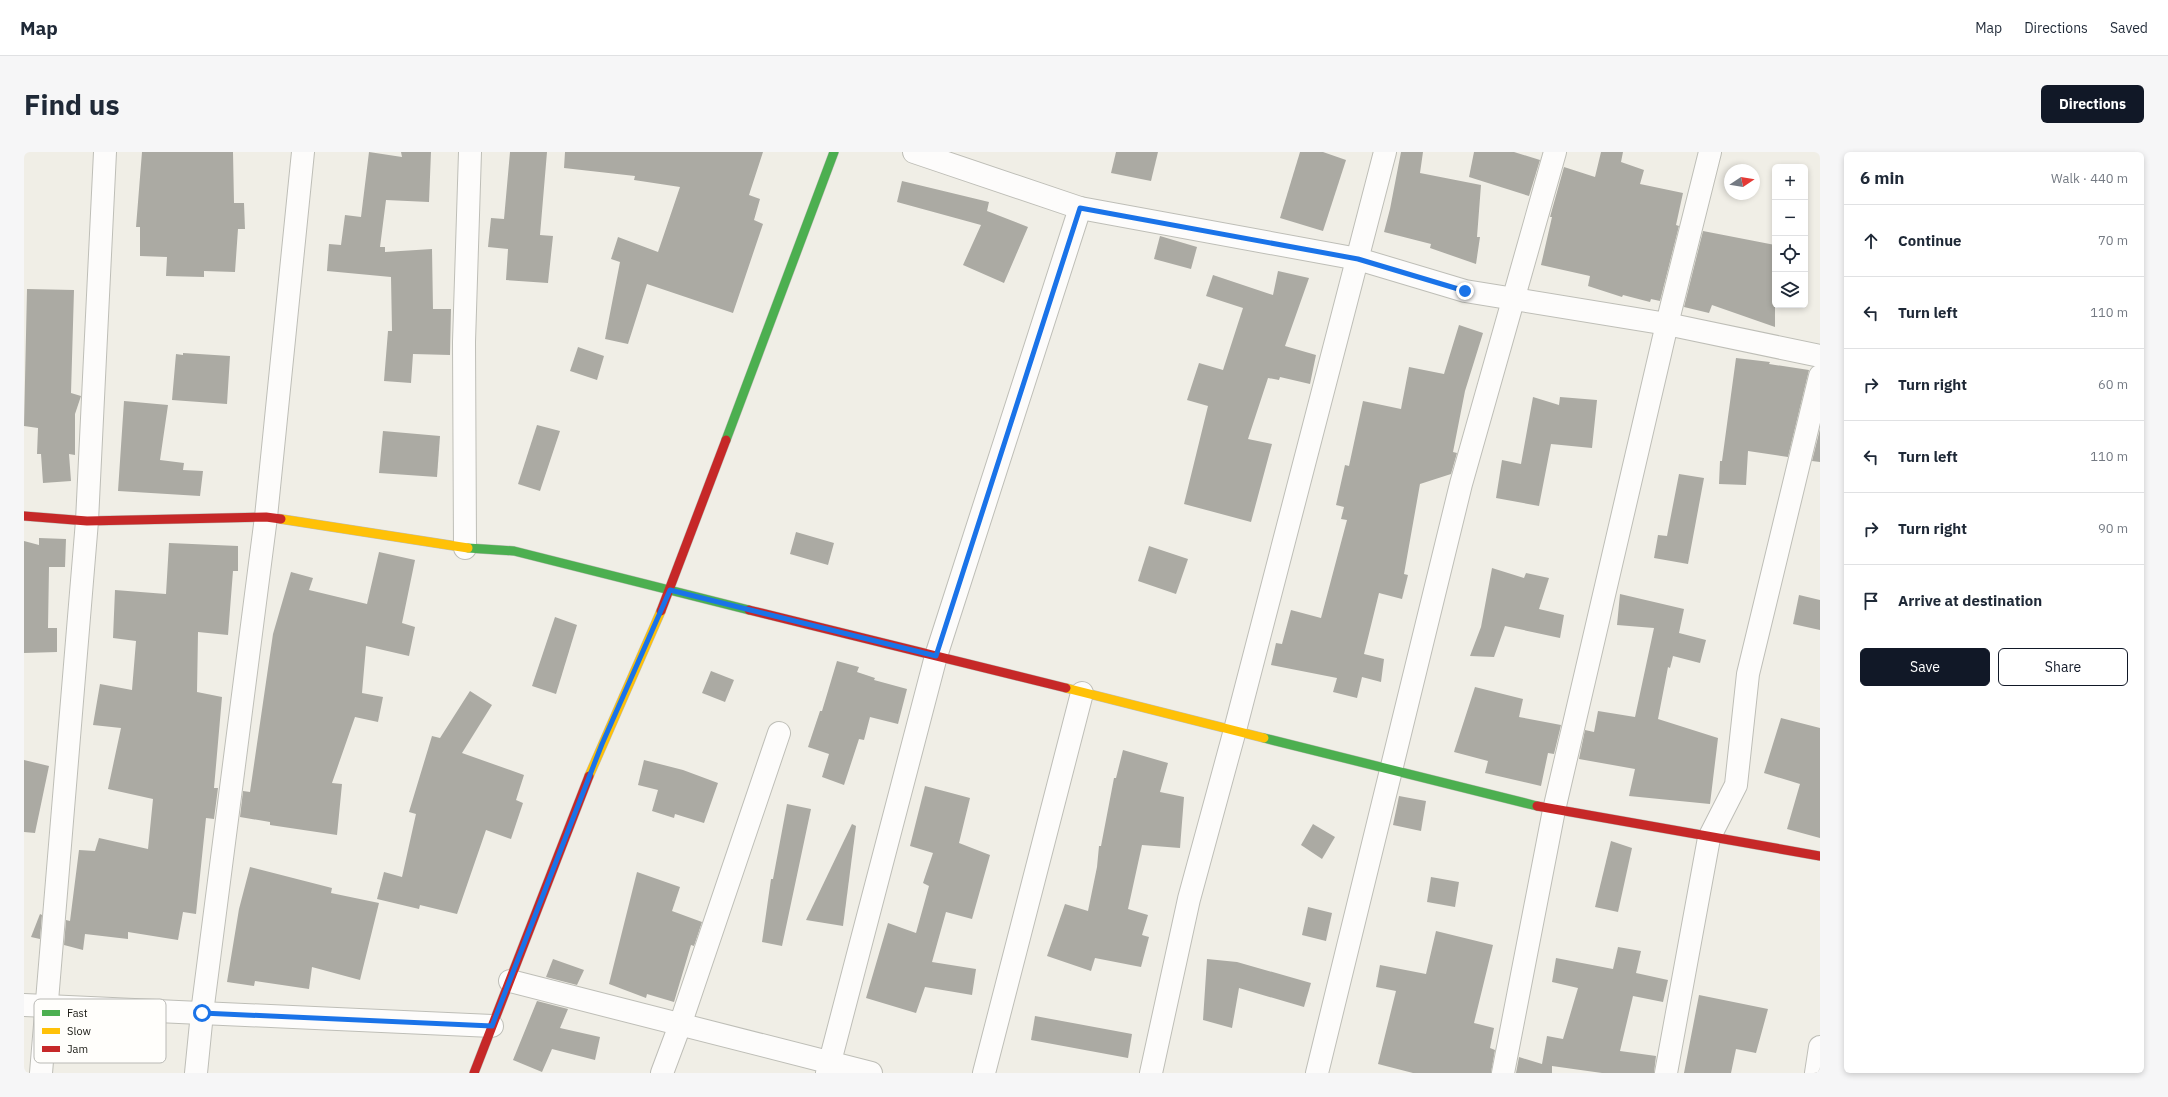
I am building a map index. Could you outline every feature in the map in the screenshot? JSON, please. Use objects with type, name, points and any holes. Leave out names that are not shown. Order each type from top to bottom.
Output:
[{"type":"street","points":[[49,999],[88,521],[105,152]]},
{"type":"street","points":[[196,1073],[202,1013],[266,517],[303,152]]},
{"type":"street","points":[[465,548],[464,342],[470,152]]},
{"type":"street","points":[[474,1073],[602,744],[670,590],[834,152]]},
{"type":"street","points":[[914,152],[1080,208],[1358,259],[1465,291],[1667,324],[1820,356]]},
{"type":"street","points":[[1151,1073],[1189,899],[1235,730],[1385,152]]},
{"type":"street","points":[[1317,1073],[1461,484],[1555,152]]},
{"type":"street","points":[[1503,1073],[1554,810],[1667,324],[1710,152]]},
{"type":"street","points":[[829,1068],[936,656],[1080,208]]},
{"type":"street","points":[[1666,1073],[1709,838],[1736,785],[1748,674],[1820,376]]},
{"type":"street","points":[[24,516],[88,521],[266,517],[465,548],[514,551],[1554,810],[1820,856]]},
{"type":"street","points":[[984,1073],[1082,693]]},
{"type":"street","points":[[662,1073],[680,1025],[779,733]]},
{"type":"street","points":[[510,981],[680,1025],[829,1068],[871,1073]]},
{"type":"street","points":[[24,1005],[34,1005]]},
{"type":"street","points":[[166,1011],[492,1026]]},
{"type":"street","points":[[1816,1073],[1820,1047]]},
{"type":"street","points":[[41,1073],[42,1063]]},
{"type":"building","points":[[142,152],[233,152],[234,203],[244,203],[245,229],[238,229],[235,272],[204,271],[204,277],[166,276],[167,257],[140,256],[140,227],[136,227]]},
{"type":"building","points":[[369,152],[402,157],[401,152],[431,152],[429,202],[386,200],[380,247],[385,247],[385,252],[432,249],[433,309],[451,309],[450,355],[413,354],[411,383],[384,381],[388,331],[392,331],[391,277],[327,271],[329,244],[341,245],[345,215],[361,217]]},
{"type":"building","points":[[510,152],[547,152],[540,235],[553,236],[548,283],[506,280],[508,249],[488,247],[491,218],[504,219]]},
{"type":"building","points":[[565,152],[763,152],[749,195],[760,199],[754,220],[763,224],[733,313],[647,284],[628,344],[605,339],[620,262],[611,259],[618,237],[658,252],[680,187],[634,180],[635,176],[564,168]]},
{"type":"building","points":[[1116,152],[1158,152],[1151,181],[1111,173]]},
{"type":"building","points":[[1300,152],[1323,152],[1346,160],[1323,231],[1280,218]]},
{"type":"building","points":[[1401,152],[1423,152],[1420,173],[1481,185],[1477,237],[1480,237],[1476,264],[1430,248],[1431,244],[1384,232]]},
{"type":"building","points":[[1474,152],[1514,152],[1540,160],[1529,196],[1469,177]]},
{"type":"building","points":[[1601,152],[1623,152],[1621,162],[1644,170],[1640,184],[1683,193],[1676,225],[1679,226],[1660,301],[1651,299],[1650,302],[1623,295],[1622,297],[1588,286],[1590,276],[1541,265],[1552,217],[1550,217],[1564,167],[1595,177]]},
{"type":"building","points":[[902,181],[989,202],[987,211],[1028,227],[1004,283],[963,265],[981,225],[897,202]]},
{"type":"building","points":[[1703,231],[1772,244],[1772,308],[1775,308],[1775,327],[1712,305],[1709,313],[1684,307]]},
{"type":"building","points":[[1160,236],[1197,247],[1191,269],[1154,259]]},
{"type":"building","points":[[1278,271],[1309,278],[1285,346],[1316,355],[1310,384],[1280,377],[1279,380],[1268,378],[1248,439],[1272,444],[1251,522],[1184,504],[1208,406],[1187,400],[1199,363],[1223,370],[1243,308],[1206,296],[1213,275],[1273,295]]},
{"type":"building","points":[[27,289],[74,290],[71,393],[81,396],[75,414],[75,455],[69,454],[71,481],[43,483],[41,454],[37,454],[38,428],[24,426]]},
{"type":"building","points":[[1459,325],[1483,333],[1465,391],[1453,452],[1457,453],[1451,474],[1420,484],[1404,574],[1408,575],[1402,599],[1379,593],[1364,654],[1384,659],[1381,682],[1362,677],[1357,698],[1333,692],[1337,678],[1271,665],[1276,643],[1282,644],[1291,610],[1321,618],[1347,520],[1341,519],[1344,507],[1336,505],[1345,465],[1349,466],[1363,401],[1401,409],[1409,367],[1444,374]]},
{"type":"building","points":[[578,347],[604,356],[597,380],[570,371]]},
{"type":"building","points":[[183,353],[230,356],[227,404],[172,400],[176,354],[183,355]]},
{"type":"building","points":[[1736,358],[1770,362],[1769,364],[1809,370],[1788,457],[1748,451],[1746,485],[1719,484],[1720,461],[1722,461]]},
{"type":"building","points":[[1533,397],[1559,405],[1560,397],[1597,400],[1592,448],[1551,444],[1539,506],[1496,498],[1502,460],[1521,464]]},
{"type":"building","points":[[124,401],[168,405],[160,460],[184,463],[183,470],[203,471],[200,496],[118,491]]},
{"type":"building","points":[[537,425],[560,431],[540,491],[518,484]]},
{"type":"building","points":[[1820,429],[1820,462],[1812,461]]},
{"type":"building","points":[[383,431],[440,436],[437,477],[379,473]]},
{"type":"building","points":[[1679,474],[1704,478],[1688,564],[1654,558],[1658,535],[1667,536]]},
{"type":"building","points":[[796,532],[834,543],[828,565],[790,554]]},
{"type":"building","points":[[39,538],[66,539],[65,567],[49,567],[48,628],[57,628],[57,652],[24,653],[24,541],[39,545]]},
{"type":"building","points":[[169,543],[238,546],[238,571],[233,571],[228,635],[198,632],[197,692],[222,697],[214,788],[218,788],[214,819],[206,818],[196,914],[183,912],[178,940],[128,932],[128,939],[85,934],[83,950],[64,945],[66,920],[70,921],[79,850],[95,851],[99,838],[148,849],[153,799],[108,789],[121,728],[93,725],[100,684],[132,690],[136,641],[113,638],[115,590],[166,594]]},
{"type":"building","points":[[1149,546],[1188,559],[1176,594],[1138,581]]},
{"type":"building","points":[[379,552],[415,560],[402,623],[415,627],[409,656],[366,646],[362,693],[383,697],[378,722],[355,717],[332,783],[342,784],[337,835],[270,825],[270,822],[240,817],[243,791],[250,792],[273,634],[291,572],[313,578],[309,590],[367,604]]},
{"type":"building","points":[[1492,568],[1524,578],[1526,573],[1549,578],[1539,609],[1564,615],[1560,638],[1505,626],[1494,657],[1470,656],[1481,627]]},
{"type":"building","points":[[1620,594],[1684,609],[1679,633],[1706,640],[1700,663],[1673,656],[1670,668],[1668,667],[1658,719],[1718,738],[1710,804],[1629,796],[1635,769],[1579,759],[1585,730],[1594,732],[1598,711],[1635,717],[1654,628],[1617,625]]},
{"type":"building","points":[[1799,595],[1820,600],[1820,630],[1793,624]]},
{"type":"building","points":[[555,617],[577,625],[556,694],[532,686]]},
{"type":"building","points":[[837,661],[859,667],[857,672],[875,678],[874,680],[907,689],[898,724],[870,717],[864,740],[859,739],[844,785],[822,777],[829,754],[808,747],[820,711],[822,711]]},
{"type":"building","points":[[711,671],[734,680],[725,702],[702,693]]},
{"type":"building","points":[[1475,687],[1523,699],[1519,717],[1561,725],[1554,754],[1548,753],[1541,786],[1485,773],[1488,761],[1454,752]]},
{"type":"building","points":[[470,691],[492,705],[462,753],[524,775],[516,800],[523,803],[511,839],[486,830],[457,914],[420,905],[419,909],[377,899],[384,872],[402,877],[416,814],[409,812],[432,736],[440,738]]},
{"type":"building","points":[[1781,718],[1820,728],[1820,838],[1787,829],[1800,784],[1764,773]]},
{"type":"building","points":[[1123,750],[1168,763],[1160,792],[1184,797],[1180,848],[1142,845],[1128,909],[1148,915],[1142,935],[1149,937],[1141,967],[1095,958],[1091,971],[1047,956],[1065,904],[1088,911],[1097,867],[1099,846],[1101,846],[1114,778],[1116,778]]},
{"type":"building","points":[[24,760],[49,766],[35,833],[24,832]]},
{"type":"building","points":[[644,760],[683,770],[718,783],[704,823],[675,814],[674,818],[652,811],[658,790],[638,785]]},
{"type":"building","points":[[925,786],[970,798],[959,843],[990,855],[972,919],[946,912],[932,962],[976,969],[972,995],[925,987],[916,1013],[866,998],[888,923],[916,933],[929,886],[923,883],[933,853],[910,846]]},
{"type":"building","points":[[1399,796],[1426,801],[1421,831],[1393,825]]},
{"type":"building","points":[[787,804],[811,809],[782,946],[762,942],[771,879],[773,879]]},
{"type":"building","points":[[852,824],[856,826],[843,926],[806,920]]},
{"type":"building","points":[[1313,824],[1335,837],[1322,859],[1301,845]]},
{"type":"building","points":[[1611,841],[1632,848],[1618,912],[1595,907]]},
{"type":"building","points":[[250,867],[332,888],[331,893],[379,903],[360,980],[312,967],[309,989],[255,981],[254,986],[227,982],[239,909]]},
{"type":"building","points":[[637,872],[680,887],[672,911],[702,922],[694,946],[691,945],[674,1002],[647,994],[646,998],[609,984]]},
{"type":"building","points":[[1431,877],[1459,882],[1455,907],[1427,902]]},
{"type":"building","points":[[1308,907],[1332,913],[1326,941],[1302,935]]},
{"type":"building","points":[[40,914],[42,915],[40,939],[31,937]]},
{"type":"building","points":[[1436,931],[1493,945],[1474,1023],[1494,1028],[1490,1048],[1495,1050],[1491,1073],[1413,1073],[1378,1064],[1396,991],[1376,987],[1380,965],[1426,974]]},
{"type":"building","points":[[1618,947],[1641,951],[1636,973],[1668,980],[1663,1002],[1633,996],[1620,1051],[1656,1056],[1654,1073],[1602,1073],[1552,1066],[1552,1073],[1516,1073],[1519,1057],[1542,1064],[1547,1036],[1563,1039],[1578,988],[1552,982],[1556,958],[1613,969]]},
{"type":"building","points":[[553,959],[584,970],[577,985],[546,977]]},
{"type":"building","points":[[1207,959],[1237,962],[1311,983],[1304,1007],[1239,988],[1232,1028],[1203,1020]]},
{"type":"building","points":[[1699,995],[1768,1009],[1756,1053],[1736,1049],[1731,1073],[1684,1073]]},
{"type":"building","points":[[537,1001],[568,1009],[560,1028],[600,1037],[595,1060],[552,1049],[542,1072],[513,1060]]},
{"type":"building","points":[[1035,1016],[1132,1034],[1128,1058],[1031,1040]]},
{"type":"traffic: fast","points":[[726,440],[834,152]]},
{"type":"traffic: fast","points":[[468,548],[514,551],[749,610]]},
{"type":"traffic: fast","points":[[1264,738],[1537,806]]},
{"type":"traffic: slow","points":[[281,519],[468,548]]},
{"type":"traffic: slow","points":[[589,776],[661,611]]},
{"type":"traffic: slow","points":[[1066,688],[1264,738]]},
{"type":"traffic: jam","points":[[661,611],[726,440]]},
{"type":"traffic: jam","points":[[24,516],[87,521],[266,517],[281,519]]},
{"type":"traffic: jam","points":[[749,610],[1066,688]]},
{"type":"traffic: jam","points":[[474,1073],[589,776]]},
{"type":"traffic: jam","points":[[1537,806],[1820,856]]},
{"type":"route","points":[[202,1013],[492,1026],[602,744],[670,590],[936,656],[1080,208],[1358,259],[1465,291]]}]
